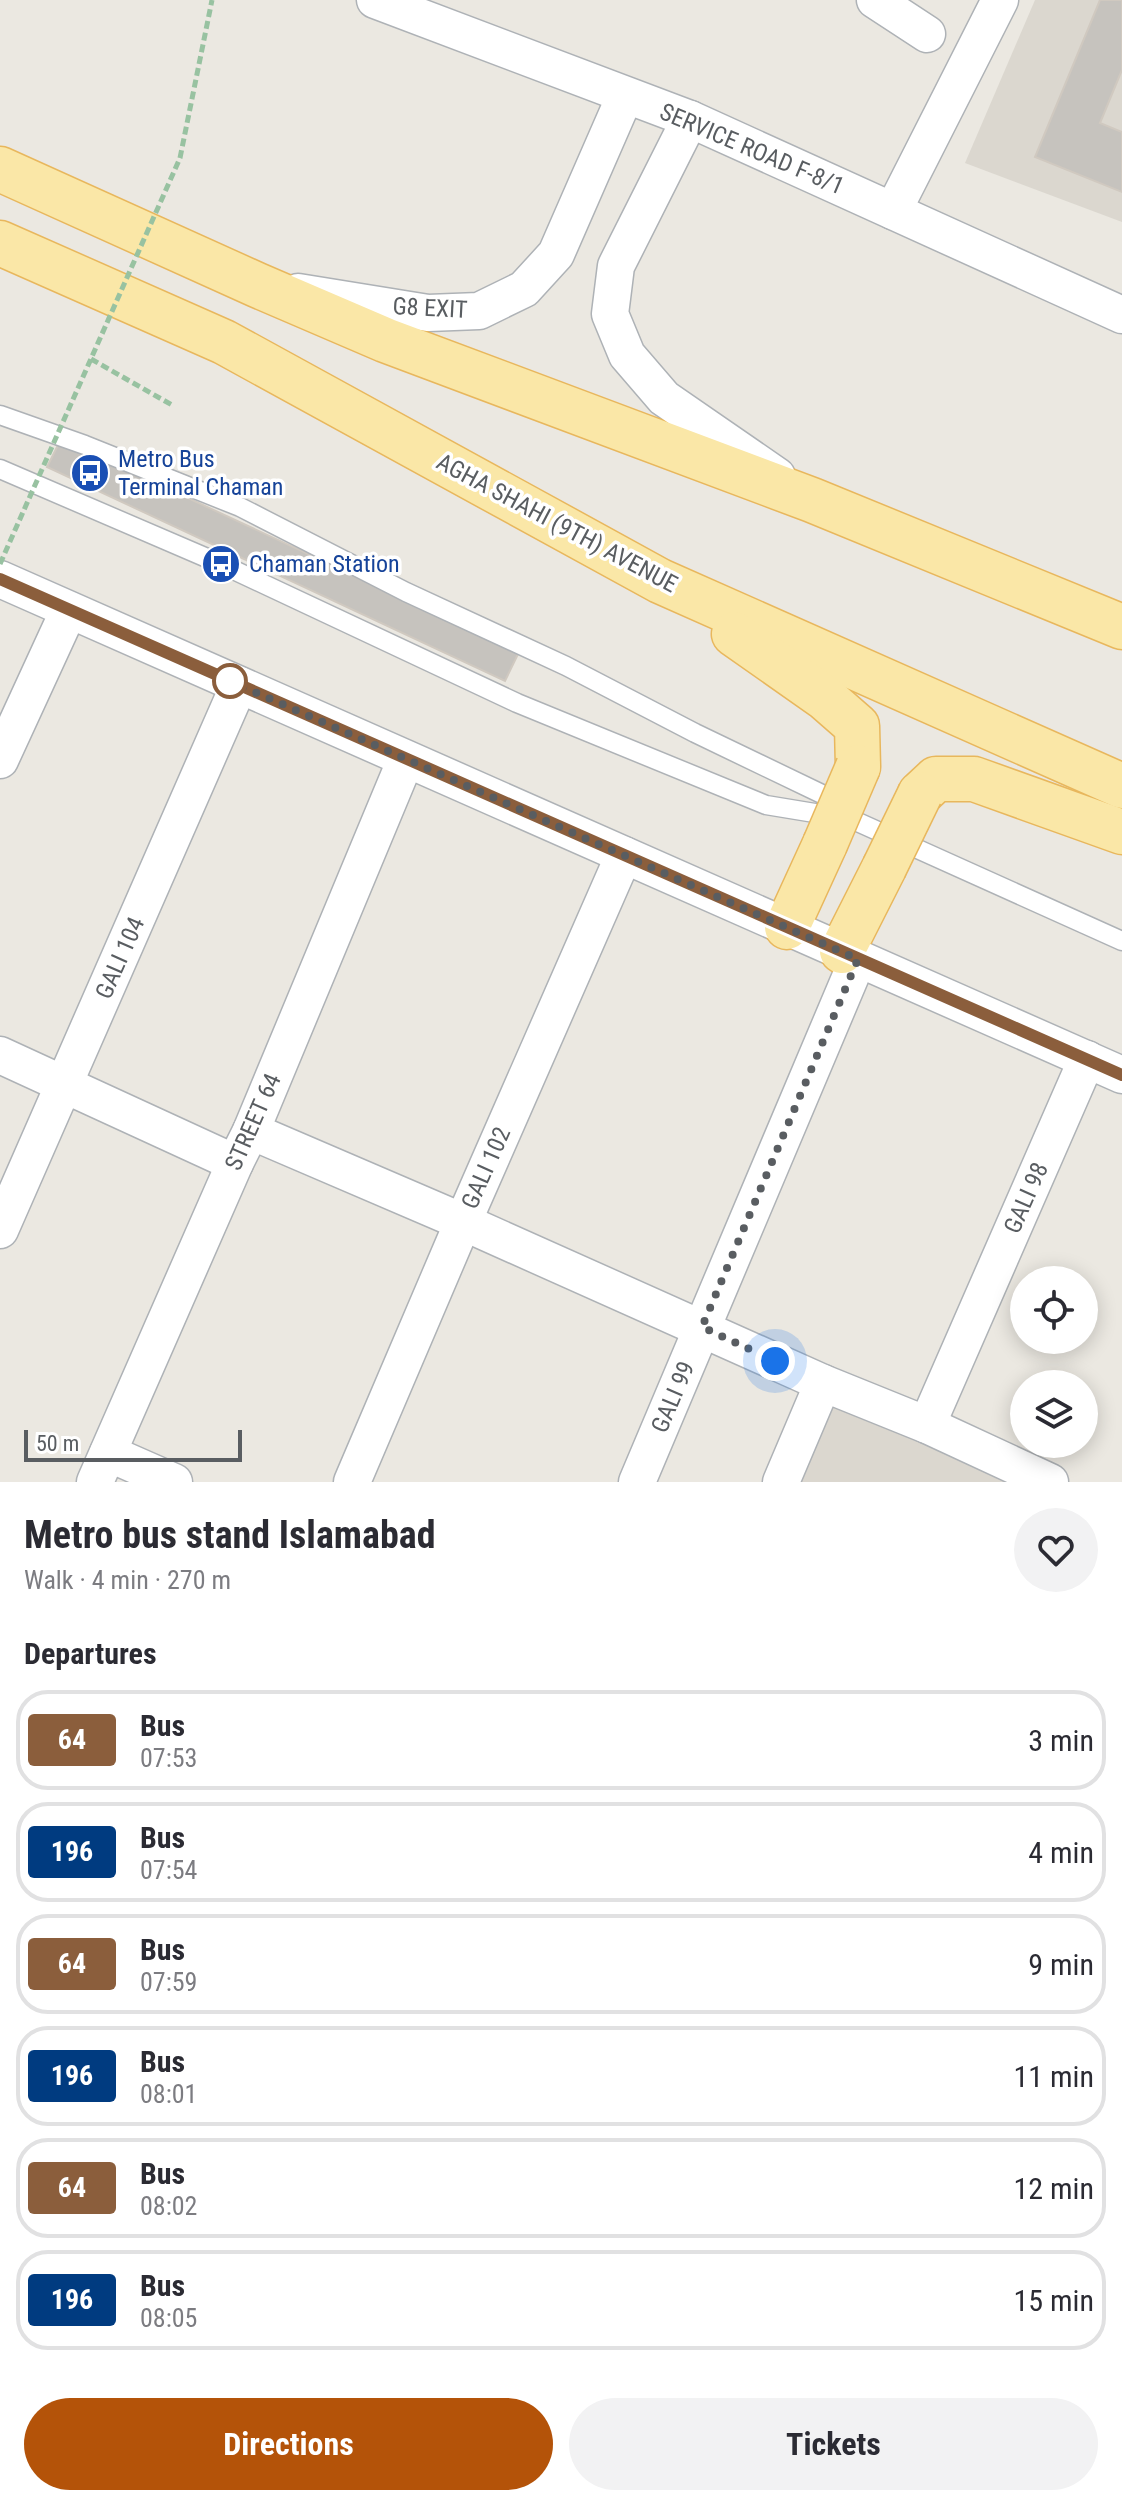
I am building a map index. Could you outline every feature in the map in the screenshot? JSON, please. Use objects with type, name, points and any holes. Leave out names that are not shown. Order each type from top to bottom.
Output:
[{"type":"main road","points":[[0,169],[385,340],[812,500],[1122,627]]},
{"type":"main road","name":"AGHA SHAHI (9TH) AVENUE","points":[[0,243],[224,342],[660,581],[1122,786]]},
{"type":"main road","points":[[660,581],[825,698],[857,726],[858,767],[838,831],[787,927]]},
{"type":"main road","points":[[850,955],[884,868],[920,794],[936,779],[974,779],[1122,832]]},
{"type":"street","name":"SERVICE ROAD F-8/1","points":[[375,0],[690,119],[1122,315]]},
{"type":"street","points":[[875,0],[927,34]]},
{"type":"street","points":[[893,211],[1000,0]]},
{"type":"street","name":"G8 EXIT","points":[[257,285],[428,313],[479,311],[524,289],[556,254],[625,96]]},
{"type":"street","points":[[690,119],[616,266],[610,314],[627,355],[664,398],[812,500]]},
{"type":"street","points":[[0,579],[1122,1075]]},
{"type":"street","points":[[0,760],[69,610]]},
{"type":"street","name":"GALI 104","points":[[0,1230],[239,685]]},
{"type":"street","name":"STREET 64","points":[[101,1467],[251,1131],[406,759]]},
{"type":"street","name":"GALI 102","points":[[352,1482],[624,855]]},
{"type":"street","name":"GALI 99","points":[[637,1482],[850,955]]},
{"type":"street","points":[[0,1055],[235,1163]]},
{"type":"street","name":"GALI 98","points":[[927,1425],[1087,1059]]},
{"type":"street","points":[[251,1131],[702,1327],[823,1383],[927,1425],[1050,1482]]},
{"type":"street","points":[[781,1482],[823,1383]]},
{"type":"street","points":[[101,1467],[174,1482]]},
{"type":"lane","points":[[0,415],[85,445],[240,507],[406,592],[566,666],[826,796],[838,831]]},
{"type":"lane","points":[[0,469],[221,564],[517,703],[766,805],[1122,941]]},
{"type":"path","points":[[0,564],[180,158],[212,0]]},
{"type":"path","points":[[91,359],[172,405]]},
{"type":"shaded area","points":[[1035,0],[1122,0],[1122,222],[965,163]]},
{"type":"shaded area","points":[[830,1399],[1016,1482],[794,1482]]},
{"type":"building","points":[[1100,0],[1122,0],[1122,70],[1100,123],[1122,132],[1122,192],[1035,157]]},
{"type":"building","points":[[61,439],[519,652],[505,681],[47,467]]},
{"type":"bus line","name":"64","points":[[0,579],[1122,1075]]},
{"type":"place","name":"Metro Bus Terminal Chaman","points":[[90,473]]},
{"type":"place","name":"Chaman Station","points":[[221,564]]},
{"type":"route","points":[[230,681],[858,959],[702,1327],[775,1361]]}]
